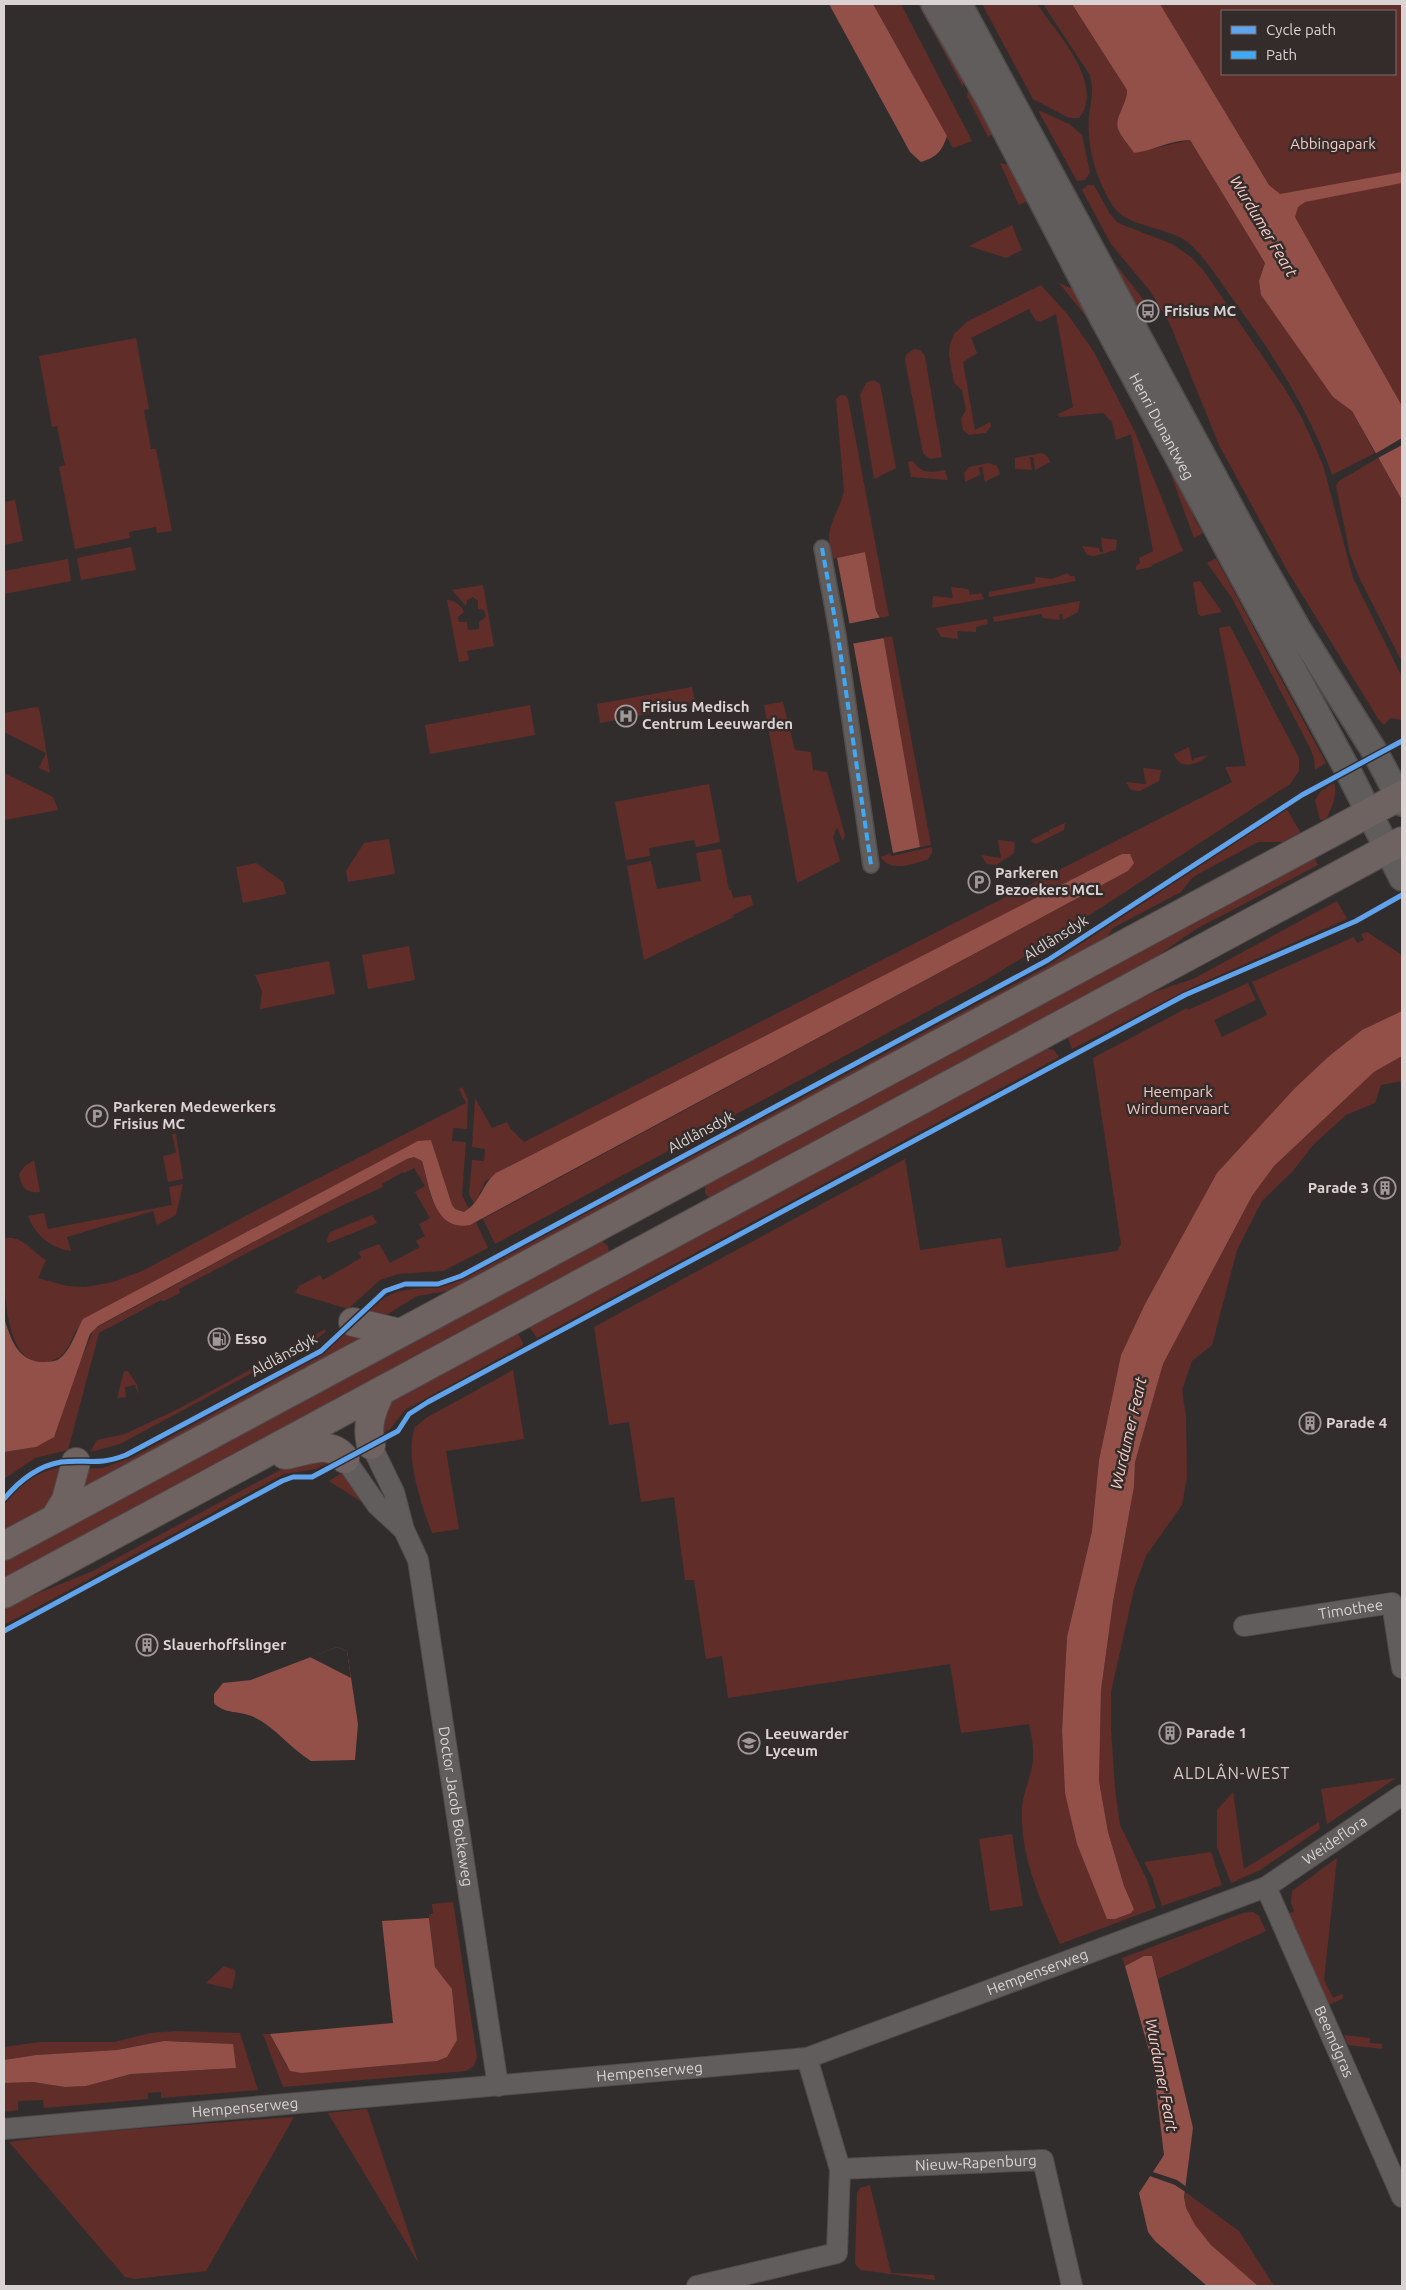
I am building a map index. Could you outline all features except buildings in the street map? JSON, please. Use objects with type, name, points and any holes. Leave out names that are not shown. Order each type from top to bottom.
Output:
[{"type":"main road","points":[[4,1546],[1401,798]]},
{"type":"main road","points":[[4,1594],[1395,845]]},
{"type":"main road","points":[[353,1322],[400,1333]]},
{"type":"main road","points":[[371,1445],[368,1424],[371,1411],[381,1391]]},
{"type":"main road","points":[[259,1458],[322,1447],[337,1451],[345,1459]]},
{"type":"main road","points":[[55,1518],[66,1500],[76,1462]]},
{"type":"street","name":"Henri Dunantweg","points":[[934,4],[990,102],[1102,318],[1370,813],[1395,845],[1402,878]]},
{"type":"street","name":"Henri Dunantweg","points":[[959,4],[1254,551],[1298,629],[1376,754],[1401,798]]},
{"type":"street","points":[[822,548],[838,636],[871,864]]},
{"type":"street","name":"Doctor Jacob Botkeweg","points":[[371,1445],[394,1492],[404,1530],[418,1560],[498,2086]]},
{"type":"street","name":"Doctor Jacob Botkeweg","points":[[345,1459],[377,1505],[404,1530]]},
{"type":"street","name":"Timothee","points":[[1244,1626],[1392,1603],[1402,1668]]},
{"type":"street","name":"Weideflora","points":[[1266,1887],[1402,1795]]},
{"type":"street","name":"Hempenserweg","points":[[4,2129],[807,2058],[1266,1887]]},
{"type":"street","name":"Beemdgras","points":[[1266,1887],[1402,2197]]},
{"type":"street","points":[[697,2286],[837,2253],[840,2169],[807,2058]]},
{"type":"street","name":"Nieuw-Rapenburg","points":[[840,2169],[1043,2160],[1072,2286]]},
{"type":"green space","points":[[873,4],[901,4],[972,141],[953,148]]},
{"type":"green space","points":[[918,4],[926,4],[964,72],[963,87]]},
{"type":"green space","points":[[982,4],[1037,4],[1066,43],[1083,74],[1086,104],[1079,118],[1069,118],[1033,99]]},
{"type":"green space","points":[[1043,4],[1072,4],[1127,90],[1117,124],[1119,132],[1134,153],[1190,140],[1265,263],[1259,281],[1261,295],[1333,396],[1352,411],[1375,453],[1332,475],[1313,428],[1289,383],[1201,256],[1190,244],[1181,238],[1128,219],[1113,206],[1102,186],[1091,151],[1089,139],[1092,91],[1090,75]]},
{"type":"green space","name":"Abbingapark","points":[[1160,4],[1402,4],[1402,406],[1295,217],[1280,194],[1269,185]]},
{"type":"green space","points":[[970,82],[998,131],[988,137],[967,96]]},
{"type":"green space","points":[[1038,110],[1069,124],[1082,135],[1090,172],[1085,180],[1077,181]]},
{"type":"green space","points":[[1000,163],[1017,167],[1033,198],[1019,205]]},
{"type":"green space","points":[[1088,185],[1094,185],[1110,214],[1118,223],[1172,244],[1191,257],[1204,271],[1285,389],[1302,418],[1323,465],[1353,578],[1402,677],[1402,720],[1390,718],[1384,725],[1379,720],[1287,570],[1219,445],[1170,324],[1150,291],[1111,244],[1082,190]]},
{"type":"green space","points":[[1012,225],[1022,250],[1006,258],[969,246]]},
{"type":"green space","points":[[1104,250],[1151,309],[1143,313],[1110,274]]},
{"type":"green space","points":[[1059,283],[1075,290],[1098,331]]},
{"type":"green space","points":[[1041,285],[1068,315],[1094,352],[1135,432],[1183,551],[1152,565],[1152,567],[1136,570],[1136,566],[1140,563],[1139,558],[1153,551],[1131,434],[1116,440],[1112,422],[1103,413],[1059,417],[1058,414],[1073,407],[1056,314],[1041,322],[1036,321],[1029,309],[971,338],[977,353],[963,362],[975,430],[990,422],[991,426],[986,433],[969,435],[963,430],[961,419],[966,410],[962,390],[954,383],[949,355],[950,344],[954,334],[968,321]]},
{"type":"green space","points":[[136,338],[149,409],[144,410],[151,449],[156,449],[172,531],[157,533],[156,527],[129,532],[130,538],[75,549],[59,467],[65,465],[57,426],[52,427],[39,356]]},
{"type":"green space","points":[[914,349],[920,350],[925,356],[942,457],[930,459],[923,453],[905,360],[906,355]]},
{"type":"green space","points":[[874,380],[880,384],[896,468],[874,479],[860,395],[866,383]]},
{"type":"green space","points":[[841,395],[845,395],[848,399],[889,616],[880,618],[876,612],[865,552],[833,559],[829,543],[831,526],[844,491],[836,399]]},
{"type":"green space","points":[[1042,453],[1048,457],[1050,462],[1035,470],[1033,457],[1030,457],[1032,470],[1015,469],[1015,458]]},
{"type":"green space","points":[[1378,458],[1402,500],[1402,662],[1359,577],[1350,554],[1336,486],[1339,481]]},
{"type":"green space","points":[[913,461],[923,470],[935,472],[945,470],[948,480],[911,477],[908,462]]},
{"type":"green space","points":[[1175,462],[1194,518],[1203,533],[1194,538],[1170,472],[1170,467]]},
{"type":"green space","points":[[989,463],[997,466],[1000,474],[985,482],[982,467],[979,467],[980,475],[965,482],[964,473],[969,467]]},
{"type":"green space","points":[[15,500],[23,541],[4,545],[4,502]]},
{"type":"green space","points":[[1101,538],[1117,540],[1116,550],[1094,556],[1087,555],[1082,546],[1099,548],[1100,552],[1103,552]]},
{"type":"green space","points":[[131,547],[136,570],[81,580],[77,558]]},
{"type":"green space","points":[[1216,558],[1326,763],[1315,770],[1314,758],[1309,746],[1232,598],[1207,563]]},
{"type":"green space","points":[[68,559],[71,581],[4,594],[4,571]]},
{"type":"green space","points":[[1068,573],[1070,576],[1074,576],[1076,581],[989,597],[989,592],[1035,583],[1035,577],[1052,579]]},
{"type":"green space","points":[[1200,581],[1222,612],[1201,616],[1198,614],[1193,582]]},
{"type":"green space","points":[[483,585],[494,646],[467,651],[469,660],[459,662],[447,600],[455,602],[463,609],[464,612],[458,617],[459,622],[467,622],[468,630],[479,629],[479,622],[486,617],[484,610],[478,609],[478,601],[473,597],[467,600],[466,606],[452,590]]},
{"type":"green space","points":[[951,587],[968,589],[970,595],[981,593],[984,599],[932,608],[933,596],[953,598]]},
{"type":"green space","points":[[1080,601],[1078,612],[1063,620],[1062,614],[1059,614],[1060,620],[1043,618],[1041,614],[994,622],[993,617]]},
{"type":"green space","points":[[987,619],[988,624],[976,627],[976,632],[957,631],[958,639],[941,637],[936,628]]},
{"type":"green space","points":[[1230,626],[1299,758],[1299,771],[1290,784],[1053,939],[986,980],[495,1244],[483,1219],[1128,871],[485,1181],[475,1205],[469,1194],[472,1160],[484,1161],[485,1149],[472,1147],[475,1098],[492,1128],[507,1122],[524,1142],[1232,782],[1225,767],[1246,766],[1219,628]]},
{"type":"green space","points":[[892,636],[931,845],[920,847],[882,644],[882,638]]},
{"type":"green space","points":[[692,687],[696,705],[600,723],[597,704]]},
{"type":"green space","points":[[783,702],[795,750],[811,752],[813,770],[827,772],[845,835],[843,841],[837,827],[833,837],[840,861],[797,883],[764,705]]},
{"type":"green space","points":[[530,705],[535,735],[430,754],[425,725]]},
{"type":"green space","points":[[39,708],[50,773],[39,768],[46,753],[4,732],[4,713]]},
{"type":"green space","points":[[1189,747],[1192,761],[1195,758],[1208,755],[1194,764],[1180,763],[1174,754]]},
{"type":"green space","points":[[1143,768],[1161,770],[1159,781],[1140,791],[1131,790],[1126,782],[1146,784]]},
{"type":"green space","points":[[4,773],[53,797],[58,810],[5,820]]},
{"type":"green space","points":[[1334,783],[1335,796],[1332,806],[1326,819],[1320,820],[1315,800],[1321,791]]},
{"type":"green space","points":[[709,784],[720,842],[696,847],[694,840],[649,848],[650,856],[626,860],[615,802]]},
{"type":"green space","points":[[1287,809],[1303,837],[1293,842],[1258,842],[1192,878],[1181,892],[1113,928],[1103,944],[453,1290],[417,1296],[386,1315],[368,1312],[391,1294],[414,1289],[438,1287],[465,1278],[1044,968]]},
{"type":"green space","points":[[1065,823],[1064,830],[1036,844],[1032,842],[1031,840],[1047,832],[1049,833],[1049,830]]},
{"type":"green space","points":[[389,839],[395,874],[348,882],[346,871],[364,843]]},
{"type":"green space","points":[[998,840],[1015,842],[1014,853],[996,865],[987,864],[981,855],[1001,858]]},
{"type":"green space","points":[[932,847],[932,853],[928,859],[910,865],[890,865],[881,857],[890,853],[891,856]]},
{"type":"green space","points":[[721,849],[729,890],[731,890],[733,898],[751,895],[753,905],[733,915],[734,917],[644,960],[627,866],[651,861],[657,889],[701,881],[696,853]]},
{"type":"green space","points":[[1314,857],[1318,865],[1196,929],[1130,975],[711,1198],[705,1194],[705,1183]]},
{"type":"green space","points":[[256,863],[283,882],[286,894],[243,903],[236,867]]},
{"type":"green space","points":[[1337,901],[1347,919],[1197,985],[1072,1049],[1067,1035],[1136,998],[1193,979]]},
{"type":"green space","name":"Heempark Wirdumervaart","points":[[1367,932],[1402,955],[1402,1011],[1362,1030],[1328,1057],[1294,1089],[1218,1173],[1145,1304],[1121,1355],[1099,1460],[1092,1531],[1067,1637],[1062,1731],[1065,1793],[1134,1909],[1124,1886],[1108,1832],[1099,1781],[1101,1690],[1113,1602],[1134,1487],[1135,1462],[1163,1364],[1252,1196],[1274,1166],[1374,1072],[1402,1056],[1402,1081],[1381,1085],[1375,1103],[1346,1115],[1313,1145],[1293,1171],[1262,1201],[1237,1250],[1212,1345],[1192,1361],[1182,1390],[1186,1417],[1187,1477],[1182,1505],[1146,1556],[1134,1589],[1111,1692],[1115,1789],[1120,1825],[1147,1880],[1156,1908],[1060,1944],[1033,1878],[1024,1844],[1022,1807],[1033,1755],[1029,1724],[961,1733],[950,1664],[728,1698],[722,1656],[706,1659],[694,1580],[685,1580],[674,1497],[641,1502],[629,1422],[609,1425],[594,1327],[905,1159],[920,1250],[1001,1238],[1006,1268],[1117,1251],[1121,1244],[1093,1058],[1187,1008],[1188,1010],[1248,983],[1256,1000],[1214,1020],[1222,1037],[1267,1015],[1252,982],[1354,937],[1357,943],[1364,940],[1361,934]]},
{"type":"green space","points":[[409,946],[415,980],[368,989],[362,955]]},
{"type":"green space","points":[[329,961],[335,994],[260,1009],[262,991],[255,975]]},
{"type":"green space","points":[[1045,1048],[1054,1050],[1059,1057],[537,1338],[529,1327]]},
{"type":"green space","points":[[462,1087],[468,1099],[467,1129],[453,1128],[452,1141],[466,1142],[462,1195],[469,1209],[464,1212],[455,1209],[452,1205],[431,1140],[76,1330],[65,1352],[56,1359],[44,1362],[30,1359],[19,1348],[12,1333],[5,1292],[4,1238],[22,1241],[46,1260],[38,1278],[67,1286],[86,1287],[113,1282],[144,1270],[293,1191],[466,1103],[459,1089]]},
{"type":"green space","points":[[172,1134],[176,1134],[183,1179],[168,1182],[163,1156],[176,1153]]},
{"type":"green space","points":[[414,1157],[422,1161],[437,1210],[451,1222],[467,1225],[476,1222],[488,1248],[443,1271],[398,1274],[380,1280],[348,1309],[295,1293],[299,1286],[320,1275],[323,1280],[361,1258],[359,1252],[379,1244],[390,1263],[420,1247],[416,1241],[425,1236],[419,1224],[430,1218],[415,1192],[425,1186],[414,1168],[403,1172],[382,1184],[383,1187],[255,1249],[179,1289],[180,1293],[164,1301],[161,1300],[99,1333],[68,1450],[35,1458],[4,1479],[4,1452],[36,1447],[80,1362],[94,1329],[407,1159]]},
{"type":"green space","points":[[34,1160],[40,1192],[31,1192],[25,1189],[19,1174],[25,1166]]},
{"type":"green space","points":[[183,1184],[176,1215],[157,1225],[153,1211],[67,1237],[71,1251],[57,1247],[45,1240],[39,1235],[28,1216],[44,1213],[48,1229],[172,1205],[169,1187]]},
{"type":"green space","points":[[372,1215],[377,1223],[328,1243],[327,1240],[330,1232]]},
{"type":"green space","points":[[602,1241],[608,1246],[609,1254],[4,1582],[4,1559]]},
{"type":"green space","points":[[325,1329],[326,1332],[319,1337],[120,1444],[90,1452],[97,1440],[125,1434],[180,1408]]},
{"type":"green space","points":[[347,1332],[361,1336],[361,1340],[82,1491],[84,1469],[103,1468],[133,1457],[322,1355]]},
{"type":"green space","points":[[517,1332],[523,1343],[522,1346],[405,1410],[390,1429],[379,1435],[387,1403]]},
{"type":"green space","points":[[513,1370],[524,1439],[446,1451],[459,1529],[432,1533],[419,1495],[413,1466],[412,1439],[415,1427],[426,1418]]},
{"type":"green space","points":[[124,1371],[128,1371],[137,1385],[139,1395],[135,1385],[125,1387],[126,1397],[117,1398]]},
{"type":"green space","points":[[302,1458],[330,1462],[316,1469],[284,1474],[4,1625],[4,1607],[93,1571]]},
{"type":"green space","points":[[61,1467],[58,1488],[48,1505],[35,1516],[4,1529],[4,1506],[12,1492],[36,1475]]},
{"type":"green space","points":[[345,1471],[368,1506],[329,1481]]},
{"type":"green space","points":[[1396,1778],[1327,1824],[1321,1789]]},
{"type":"green space","points":[[1233,1792],[1244,1869],[1319,1822],[1320,1829],[1260,1870],[1231,1883],[1217,1847],[1217,1810]]},
{"type":"green space","points":[[1012,1834],[1023,1906],[990,1911],[979,1839]]},
{"type":"green space","points":[[1211,1852],[1222,1885],[1162,1906],[1152,1877],[1144,1862]]},
{"type":"green space","points":[[1337,1858],[1324,1980],[1333,1998],[1342,1994],[1343,1998],[1329,2005],[1288,1914],[1294,1911],[1291,1903],[1292,1891]]},
{"type":"green space","points":[[453,1902],[477,2057],[474,2066],[466,2071],[283,2087],[263,2034],[270,2034],[287,2067],[302,2073],[437,2061],[447,2057],[456,2029],[452,1989],[435,1967],[429,1915],[433,1913],[432,1904]]},
{"type":"green space","points":[[1253,1912],[1259,1916],[1266,1931],[1158,1979],[1152,1956],[1144,1956],[1125,1966],[1122,1958],[1243,1913]]},
{"type":"green space","points":[[224,1966],[236,1972],[232,1989],[206,1983]]},
{"type":"green space","points":[[176,2031],[240,2033],[258,2090],[161,2098],[161,2092],[148,2093],[148,2099],[44,2108],[43,2100],[18,2101],[18,2110],[4,2112],[4,2083],[33,2082],[65,2087],[86,2086],[131,2074],[235,2068],[232,2044],[164,2041],[117,2050],[36,2055],[4,2060],[4,2047],[40,2042],[114,2042],[151,2033]]},
{"type":"green space","points":[[1344,2035],[1370,2038],[1370,2043],[1382,2044],[1382,2049],[1348,2045]]},
{"type":"green space","points":[[367,2109],[419,2264],[328,2113]]},
{"type":"green space","points":[[294,2117],[206,2271],[135,2279],[125,2277],[9,2142],[67,2134]]},
{"type":"green space","points":[[870,2185],[891,2273],[934,2275],[935,2280],[861,2270],[855,2264],[857,2193],[860,2188]]},
{"type":"green space","points":[[1185,2192],[1239,2231],[1274,2286],[1258,2286],[1223,2257],[1199,2231],[1190,2218],[1185,2205]]},
{"type":"water","points":[[829,4],[873,4],[947,136],[941,150],[935,156],[921,162],[910,152]]},
{"type":"water","name":"Wurdumer Feart","points":[[1072,4],[1160,4],[1269,185],[1280,194],[1402,172],[1402,183],[1305,202],[1298,207],[1295,217],[1402,406],[1402,500],[1352,411],[1333,397],[1261,295],[1259,281],[1265,263],[1190,140],[1183,140],[1134,153],[1121,135],[1117,124],[1127,90]]},
{"type":"water","points":[[865,552],[876,611],[880,618],[920,847],[893,853],[837,558]]},
{"type":"water","points":[[1122,854],[1130,854],[1134,863],[1128,871],[470,1225],[458,1225],[448,1222],[441,1215],[431,1195],[422,1161],[414,1157],[407,1159],[98,1326],[90,1334],[54,1437],[36,1447],[4,1452],[4,1318],[16,1346],[25,1357],[40,1362],[57,1360],[70,1346],[83,1319],[418,1141],[431,1140],[452,1205],[455,1209],[464,1212],[475,1203],[487,1183],[496,1173]]},
{"type":"water","name":"Wurdumer Feart","points":[[1402,1011],[1402,1056],[1374,1072],[1274,1166],[1252,1196],[1163,1364],[1135,1462],[1134,1487],[1113,1602],[1101,1690],[1099,1781],[1108,1832],[1124,1886],[1134,1909],[1131,1913],[1115,1919],[1107,1919],[1077,1844],[1065,1793],[1062,1731],[1067,1637],[1092,1531],[1099,1460],[1121,1355],[1145,1304],[1217,1173],[1294,1089],[1328,1057],[1362,1030]]},
{"type":"water","points":[[337,1647],[347,1651],[358,1724],[355,1760],[311,1761],[254,1717],[227,1711],[214,1703],[214,1694],[223,1683],[251,1680]]},
{"type":"water","points":[[429,1918],[435,1967],[452,1989],[457,2040],[447,2057],[437,2061],[302,2073],[290,2071],[270,2034],[393,2023],[382,1921]]},
{"type":"water","name":"Wurdumer Feart","points":[[1144,1956],[1152,1956],[1193,2128],[1184,2197],[1186,2208],[1195,2225],[1211,2245],[1258,2286],[1207,2286],[1155,2241],[1148,2232],[1139,2193],[1164,2155],[1153,2065],[1125,1966]]},
{"type":"water","points":[[164,2041],[233,2044],[236,2068],[131,2074],[86,2086],[65,2087],[33,2082],[4,2083],[4,2060],[36,2055],[117,2050]]},
{"type":"pier","points":[[1402,438],[1402,445],[1376,459],[1373,455]]},
{"type":"pier","points":[[882,617],[884,638],[851,644],[847,624]]},
{"type":"pier","points":[[337,1647],[347,1651],[351,1678],[310,1657]]},
{"type":"pier","points":[[1150,2171],[1177,2180],[1188,2188],[1187,2193],[1175,2185],[1147,2175]]},
{"type":"marked path","points":[[822,548],[838,636],[871,865]]},
{"type":"cycle path","name":"Aldlânsdyk","points":[[4,1499],[22,1480],[52,1464],[70,1461],[100,1461],[126,1455],[321,1351],[385,1291],[405,1284],[438,1284],[461,1276],[1048,960],[1302,795],[1402,741]]},
{"type":"cycle path","points":[[4,1631],[282,1481],[293,1477],[312,1477],[398,1431],[409,1414],[428,1402],[1185,995],[1356,921],[1402,895]]},
{"type":"place","name":"Frisius MC","points":[[1148,311]]},
{"type":"place","name":"Frisius Medisch Centrum Leeuwarden","points":[[626,716]]},
{"type":"place","name":"Parkeren Bezoekers MCL","points":[[979,882]]},
{"type":"place","name":"Parkeren Medewerkers Frisius MC","points":[[97,1116]]},
{"type":"place","name":"Parade 3","points":[[1385,1188]]},
{"type":"place","name":"Esso","points":[[219,1339]]},
{"type":"place","name":"Parade 4","points":[[1310,1423]]},
{"type":"place","name":"Slauerhoffslinger","points":[[147,1645]]},
{"type":"place","name":"Parade 1","points":[[1170,1733]]},
{"type":"place","name":"Leeuwarder Lyceum","points":[[749,1743]]},
{"type":"district","name":"ALDLÂN-WEST","points":[[1232,1773]]}]
